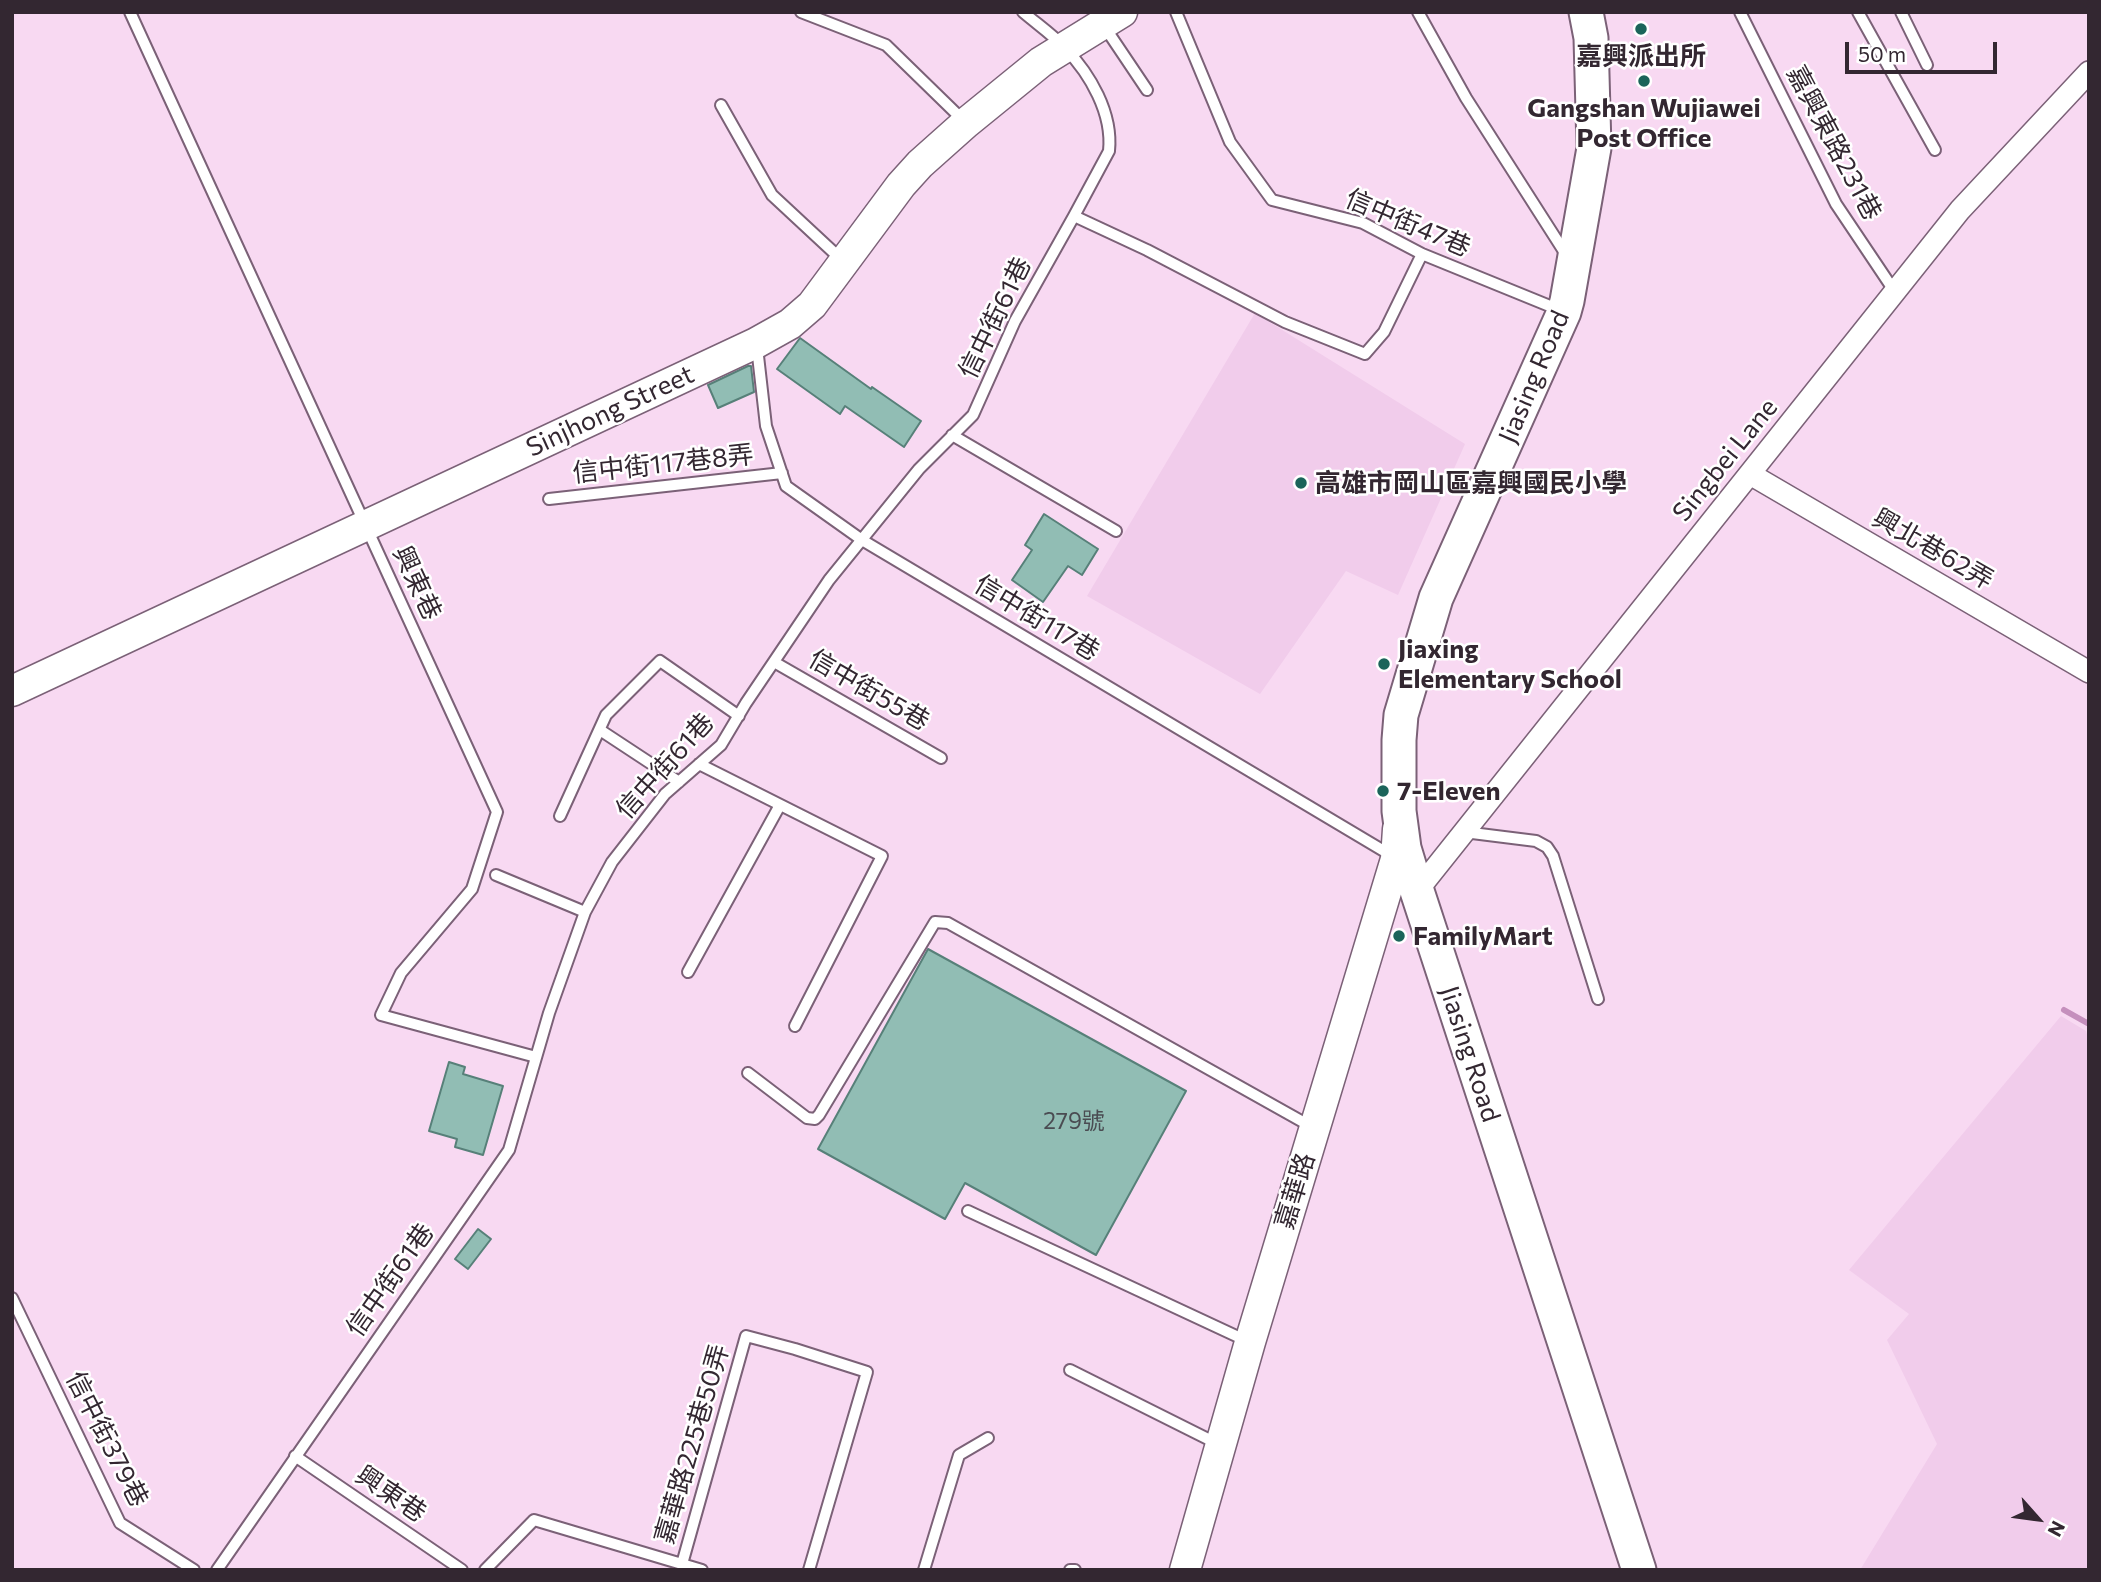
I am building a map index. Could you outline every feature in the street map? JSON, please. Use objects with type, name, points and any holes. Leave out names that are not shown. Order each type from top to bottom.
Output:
[{"type":"main road","name":"Jiasing Road","points":[[1586,12],[1591,38],[1594,148],[1564,312],[1436,598],[1401,715],[1399,811],[1404,848],[1417,891],[1639,1570]]},
{"type":"street","name":"Sinjhong Street","points":[[12,691],[756,343],[790,324],[812,305],[901,185],[920,164],[1041,62],[1113,19]]},
{"type":"street","name":"Singbei Lane","points":[[1417,891],[1960,210],[2088,75]]},
{"type":"street","name":"興北巷62弄","points":[[1749,474],[2089,672]]},
{"type":"street","name":"嘉華路","points":[[1185,1570],[1250,1342],[1396,859],[1399,811]]},
{"type":"lane","name":"興東巷","points":[[130,12],[497,812],[472,890],[401,973],[381,1015],[536,1057]]},
{"type":"lane","points":[[800,12],[886,45],[966,123]]},
{"type":"lane","name":"信中街61巷","points":[[217,1570],[509,1150],[549,1013],[585,912],[612,862],[665,794],[721,745],[829,580],[919,469],[979,406],[1014,321],[1109,151],[1110,142],[1103,105],[1097,92],[1065,48],[1023,12]]},
{"type":"lane","name":"信中街47巷","points":[[1176,12],[1230,142],[1272,200],[1363,223],[1422,254],[1564,312]]},
{"type":"lane","points":[[1418,12],[1466,98],[1574,267]]},
{"type":"lane","name":"嘉興東路231巷","points":[[1740,12],[1836,204],[1895,292]]},
{"type":"lane","points":[[1858,12],[1935,150]]},
{"type":"lane","points":[[1901,12],[1927,65]]},
{"type":"lane","points":[[1113,19],[1147,90]]},
{"type":"lane","points":[[722,105],[772,195],[845,263]]},
{"type":"lane","points":[[1074,216],[1147,250],[1285,323],[1365,354],[1384,332],[1422,254]]},
{"type":"lane","name":"信中街117巷","points":[[756,343],[766,426],[786,486],[862,540],[1396,859]]},
{"type":"lane","points":[[952,435],[1116,531]]},
{"type":"lane","name":"信中街117巷8弄","points":[[549,499],[782,473]]},
{"type":"lane","points":[[560,816],[606,715],[660,661],[738,716]]},
{"type":"lane","name":"信中街55巷","points":[[774,662],[941,758]]},
{"type":"lane","points":[[600,730],[679,782]]},
{"type":"lane","points":[[699,764],[882,856],[795,1026]]},
{"type":"lane","points":[[688,972],[780,805]]},
{"type":"lane","points":[[1464,832],[1536,841],[1547,847],[1553,856],[1598,999]]},
{"type":"lane","points":[[496,876],[585,912]]},
{"type":"lane","points":[[748,1073],[807,1118],[815,1119],[820,1115],[935,922],[948,923],[1314,1128]]},
{"type":"lane","points":[[968,1211],[1250,1342]]},
{"type":"lane","name":"信中街379巷","points":[[12,1298],[120,1523],[194,1570]]},
{"type":"lane","name":"嘉華路225巷50弄","points":[[682,1564],[746,1336],[867,1372],[809,1570]]},
{"type":"lane","points":[[1070,1370],[1220,1445]]},
{"type":"lane","points":[[924,1570],[959,1455],[988,1438]]},
{"type":"lane","name":"興東巷","points":[[295,1456],[462,1570]]},
{"type":"lane","points":[[485,1570],[534,1521],[702,1570]]},
{"type":"shaded area","name":"高雄市岡山區嘉興國民小學","points":[[1255,313],[1465,444],[1398,595],[1346,571],[1260,694],[1087,596]]},
{"type":"shaded area","points":[[2061,1016],[2086,1031],[2089,1042],[2089,1570],[1860,1570],[1937,1444],[1887,1340],[1909,1314],[1849,1270]]},
{"type":"building","points":[[800,338],[921,421],[904,447],[845,406],[840,414],[777,369]]},
{"type":"building","points":[[751,366],[754,392],[718,408],[708,385]]},
{"type":"building","points":[[1044,514],[1098,549],[1082,575],[1068,566],[1043,602],[1012,580],[1032,550],[1025,545]]},
{"type":"building","points":[[928,949],[1186,1091],[1096,1255],[965,1183],[945,1219],[818,1149]]},
{"type":"building","points":[[449,1062],[465,1067],[463,1074],[503,1086],[483,1155],[455,1147],[457,1139],[429,1131]]},
{"type":"building","points":[[478,1229],[491,1239],[468,1269],[455,1259]]},
{"type":"waterway","points":[[2064,1010],[2089,1024]]},
{"type":"place","name":"嘉興派出所","points":[[1641,29]]},
{"type":"place","name":"Gangshan Wujiawei Post Office","points":[[1644,81]]},
{"type":"place","name":"高雄市岡山區嘉興國民小學","points":[[1301,483]]},
{"type":"place","name":"Jiaxing Elementary School","points":[[1384,664]]},
{"type":"place","name":"7-Eleven","points":[[1383,791]]},
{"type":"place","name":"FamilyMart","points":[[1399,936]]}]
